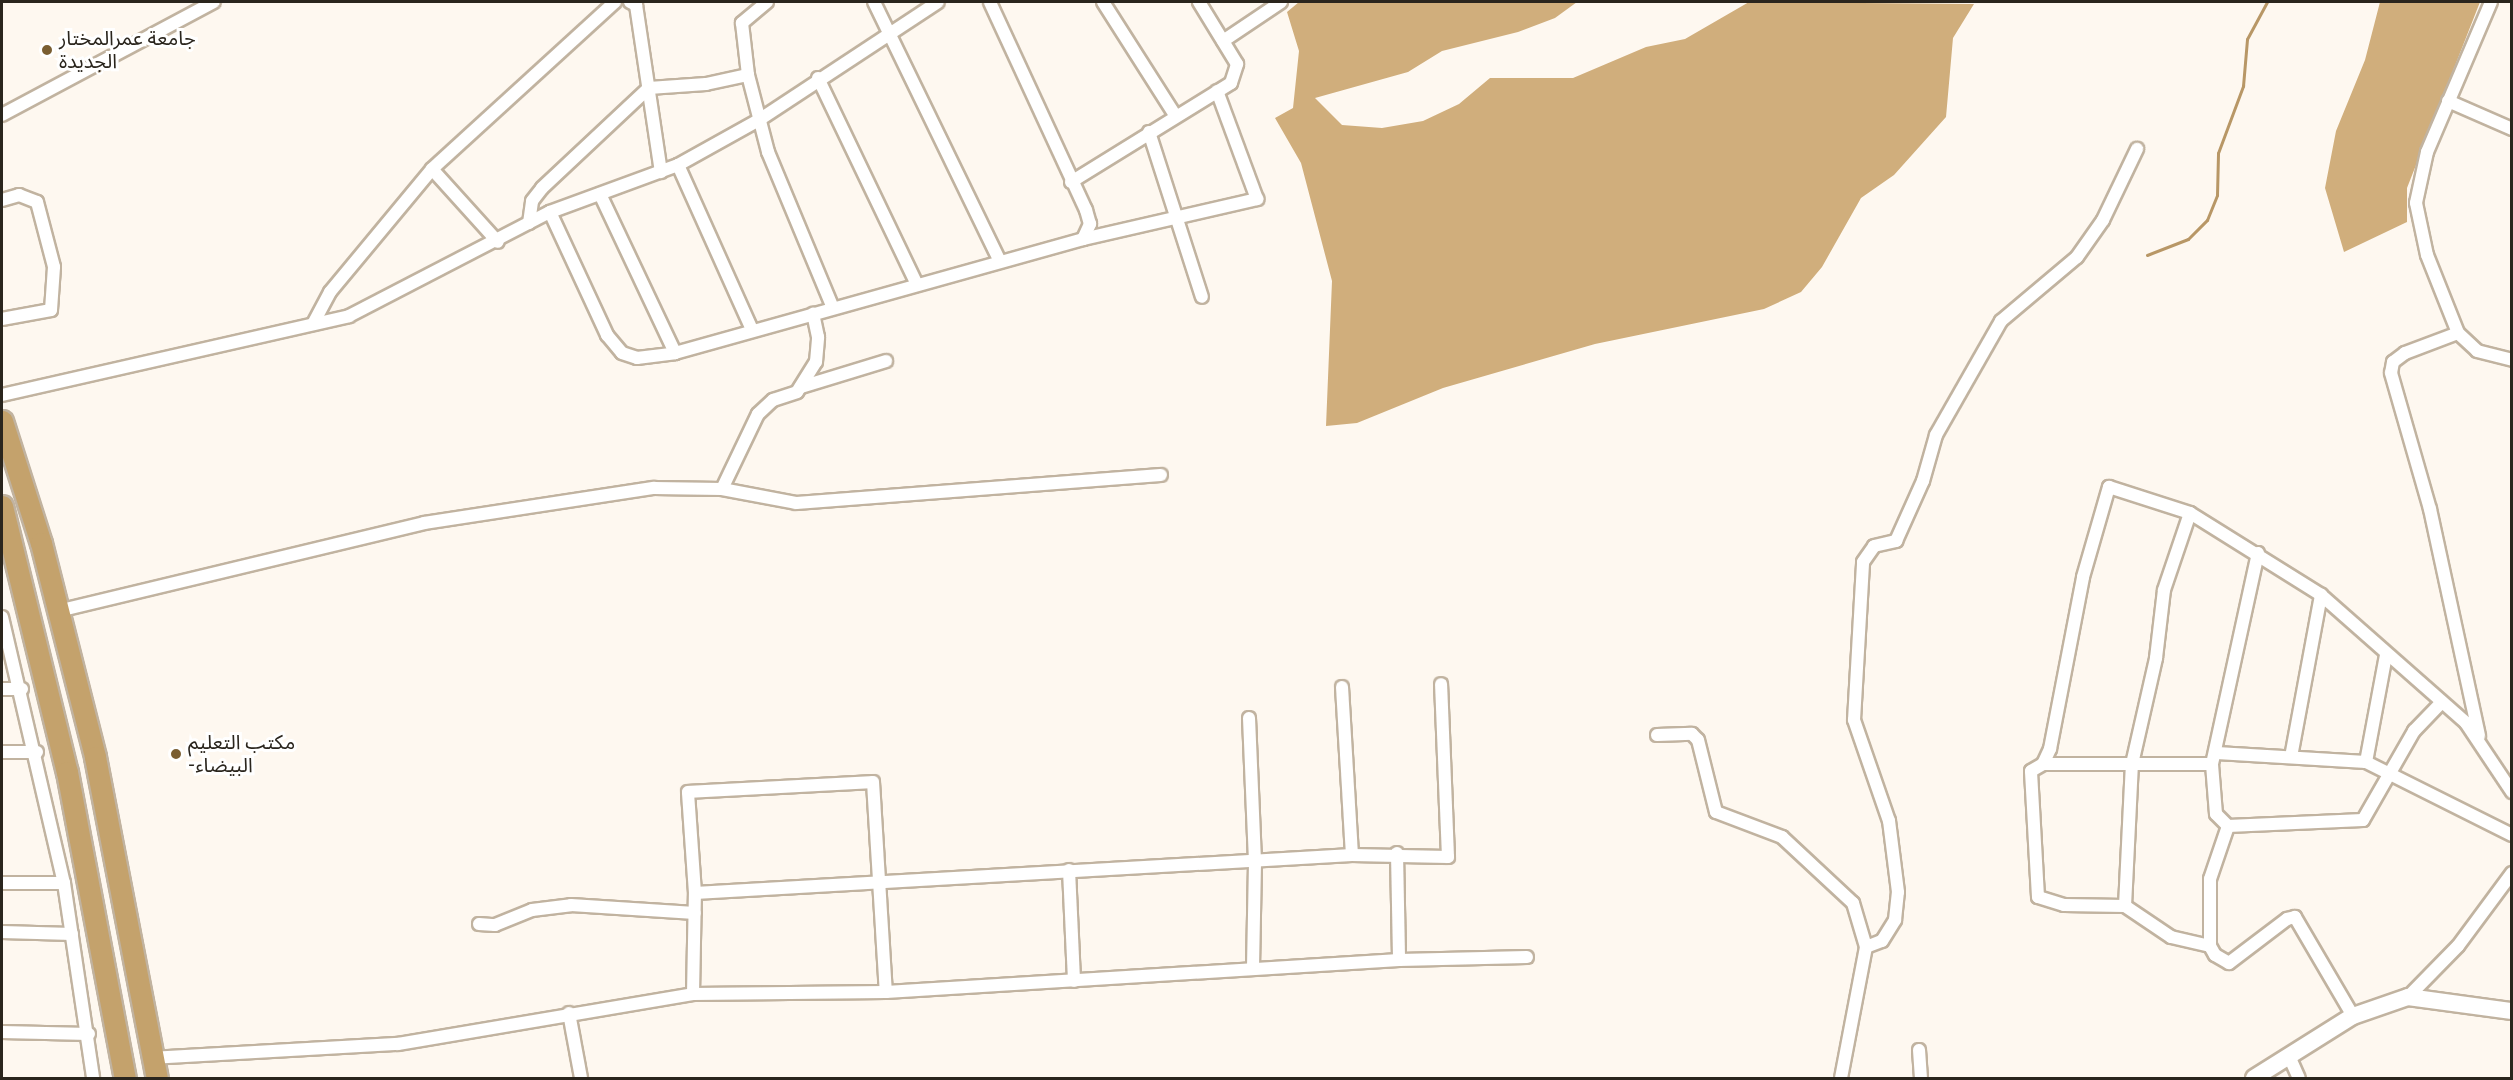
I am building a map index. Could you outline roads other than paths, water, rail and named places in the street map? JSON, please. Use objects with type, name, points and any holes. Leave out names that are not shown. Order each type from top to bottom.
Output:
[{"type":"highway","points":[[2,421],[58,611],[98,768],[154,1068]]},
{"type":"highway","points":[[2,506],[68,772],[125,1078]]},
{"type":"street","points":[[2,115],[214,2]]},
{"type":"street","points":[[313,324],[330,292],[432,169],[615,2]]},
{"type":"street","points":[[630,2],[636,5],[661,172]]},
{"type":"street","points":[[767,2],[742,23],[748,75],[759,120],[833,308]]},
{"type":"street","points":[[874,2],[1000,261]]},
{"type":"street","points":[[2,395],[313,324],[372,305],[498,242],[550,212],[678,165],[759,120],[888,31],[938,2]]},
{"type":"street","points":[[990,2],[1090,224],[1083,239]]},
{"type":"street","points":[[1103,2],[1175,115]]},
{"type":"street","points":[[1071,182],[1175,115],[1217,91],[1236,75],[1238,64],[1198,2]]},
{"type":"street","points":[[1223,41],[1281,2]]},
{"type":"street","points":[[2491,2],[2448,101],[2418,179],[2416,203],[2427,255],[2458,333],[2477,351],[2511,360]]},
{"type":"street","points":[[529,223],[532,201],[542,188],[649,88],[706,84],[748,75]]},
{"type":"street","points":[[818,78],[917,285]]},
{"type":"street","points":[[550,212],[613,345],[637,358],[675,353],[1083,239],[1257,199],[1217,91]]},
{"type":"street","points":[[2448,101],[2511,129]]},
{"type":"street","points":[[1149,132],[1202,297]]},
{"type":"street","points":[[1866,947],[1882,941],[1895,920],[1898,892],[1889,821],[1855,730],[1863,562],[1874,546],[1896,541],[1923,481],[1936,435],[2001,321],[2078,257],[2103,219],[2137,149]]},
{"type":"street","points":[[678,165],[752,330]]},
{"type":"street","points":[[432,169],[498,242]]},
{"type":"street","points":[[600,194],[675,353]]},
{"type":"street","points":[[2,200],[19,195],[37,202],[54,267],[51,310],[2,320]]},
{"type":"street","points":[[801,387],[816,362],[818,337],[813,314]]},
{"type":"street","points":[[2458,333],[2405,352],[2393,362],[2391,373],[2430,509],[2480,739]]},
{"type":"street","points":[[723,489],[758,414],[773,400],[801,387],[886,361]]},
{"type":"street","points":[[58,611],[424,523],[654,488],[723,489],[796,503],[1161,475]]},
{"type":"street","points":[[2043,764],[2105,493],[2115,486],[2190,513],[2321,594],[2480,739],[2511,792]]},
{"type":"street","points":[[2125,906],[2132,764],[2156,658],[2164,590],[2190,513]]},
{"type":"street","points":[[2258,553],[2214,759],[2216,814],[2228,826],[2363,820],[2414,731],[2441,703]]},
{"type":"street","points":[[2292,757],[2321,594]]},
{"type":"street","points":[[2,616],[37,752],[64,883],[89,1034],[93,1078]]},
{"type":"street","points":[[2366,762],[2386,655]]},
{"type":"street","points":[[695,893],[1069,870],[1255,863],[1352,855],[1397,853],[1448,857],[1441,684]]},
{"type":"street","points":[[1342,687],[1352,855]]},
{"type":"street","points":[[2,689],[22,689]]},
{"type":"street","points":[[1249,718],[1255,863],[1253,968]]},
{"type":"street","points":[[1657,735],[1692,734],[1698,740],[1716,812],[1782,837],[1836,883],[1853,903],[1866,947],[1841,1078]]},
{"type":"street","points":[[2,752],[37,752]]},
{"type":"street","points":[[2210,946],[2171,937],[2125,906],[2064,905],[2038,897],[2031,771],[2043,764],[2132,764],[2214,759],[2292,757],[2366,762],[2390,772],[2511,835]]},
{"type":"street","points":[[693,994],[695,893],[688,792],[873,782],[882,882],[886,992]]},
{"type":"street","points":[[2228,826],[2210,879],[2210,946],[2215,955],[2229,963],[2287,919],[2295,917],[2353,1016]]},
{"type":"street","points":[[1397,853],[1400,960]]},
{"type":"street","points":[[1069,870],[1074,981]]},
{"type":"street","points":[[2408,997],[2458,945],[2511,873]]},
{"type":"street","points":[[2,884],[64,883]]},
{"type":"street","points":[[479,924],[495,925],[532,910],[571,905],[695,913]]},
{"type":"street","points":[[2,932],[72,934]]},
{"type":"street","points":[[154,1068],[398,1044],[569,1013],[693,994],[886,992],[1253,968],[1400,960],[1527,957]]},
{"type":"street","points":[[2254,1078],[2353,1016],[2408,997],[2511,1011]]},
{"type":"street","points":[[569,1013],[581,1078]]},
{"type":"street","points":[[2,1032],[89,1034]]},
{"type":"street","points":[[1919,1050],[1921,1078]]},
{"type":"street","points":[[2289,1056],[2299,1078]]},
{"type":"waterway","points":[[2147,255],[2188,239],[2207,220],[2217,195],[2218,153],[2243,86],[2247,39],[2267,2]]},
{"type":"place","name":"جامعة عمرالمختار الجديدة","points":[[47,50]]},
{"type":"place","name":"مكتب التعليم -البيضاء","points":[[176,754]]}]
